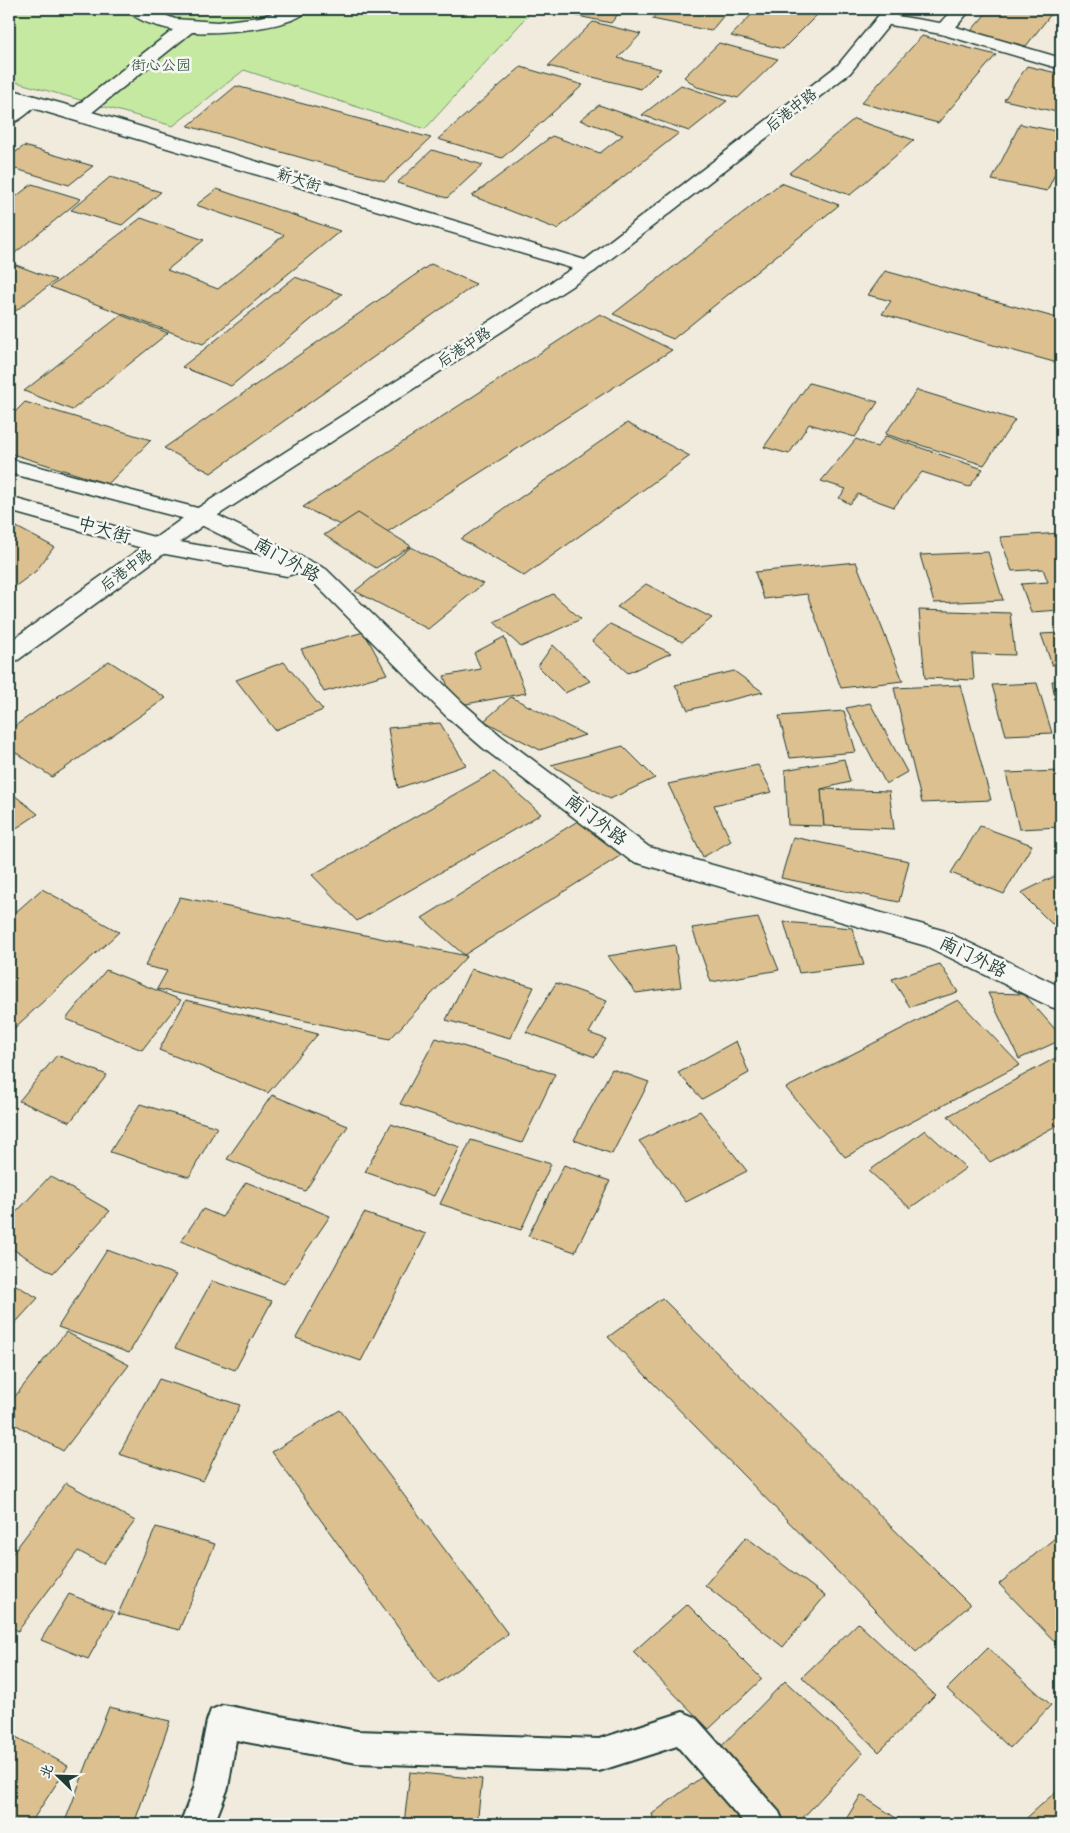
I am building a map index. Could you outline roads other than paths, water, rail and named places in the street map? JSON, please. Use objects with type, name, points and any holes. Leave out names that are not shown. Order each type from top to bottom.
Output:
[{"type":"main road","points":[[136,9],[153,18],[189,26],[216,27],[273,20],[300,9]]},
{"type":"main road","points":[[944,29],[962,9]]},
{"type":"main road","points":[[889,14],[1061,64]]},
{"type":"main road","name":"后港中路","points":[[9,654],[201,516],[588,267],[844,69],[889,14]]},
{"type":"main road","points":[[78,114],[189,26]]},
{"type":"main road","name":"新大街","points":[[9,96],[78,114],[588,267]]},
{"type":"main road","points":[[9,118],[30,101]]},
{"type":"main road","points":[[9,466],[201,516]]},
{"type":"main road","name":"中大街","points":[[9,504],[160,546],[318,574]]},
{"type":"main road","name":"南门外路","points":[[201,516],[318,574],[454,709],[492,742],[640,854],[935,938],[1061,999]]},
{"type":"lane","points":[[197,1824],[211,1788],[224,1721],[357,1747],[599,1755],[683,1728],[767,1824]]},
{"type":"park label","name":"街心公园","points":[[161,65]]}]
